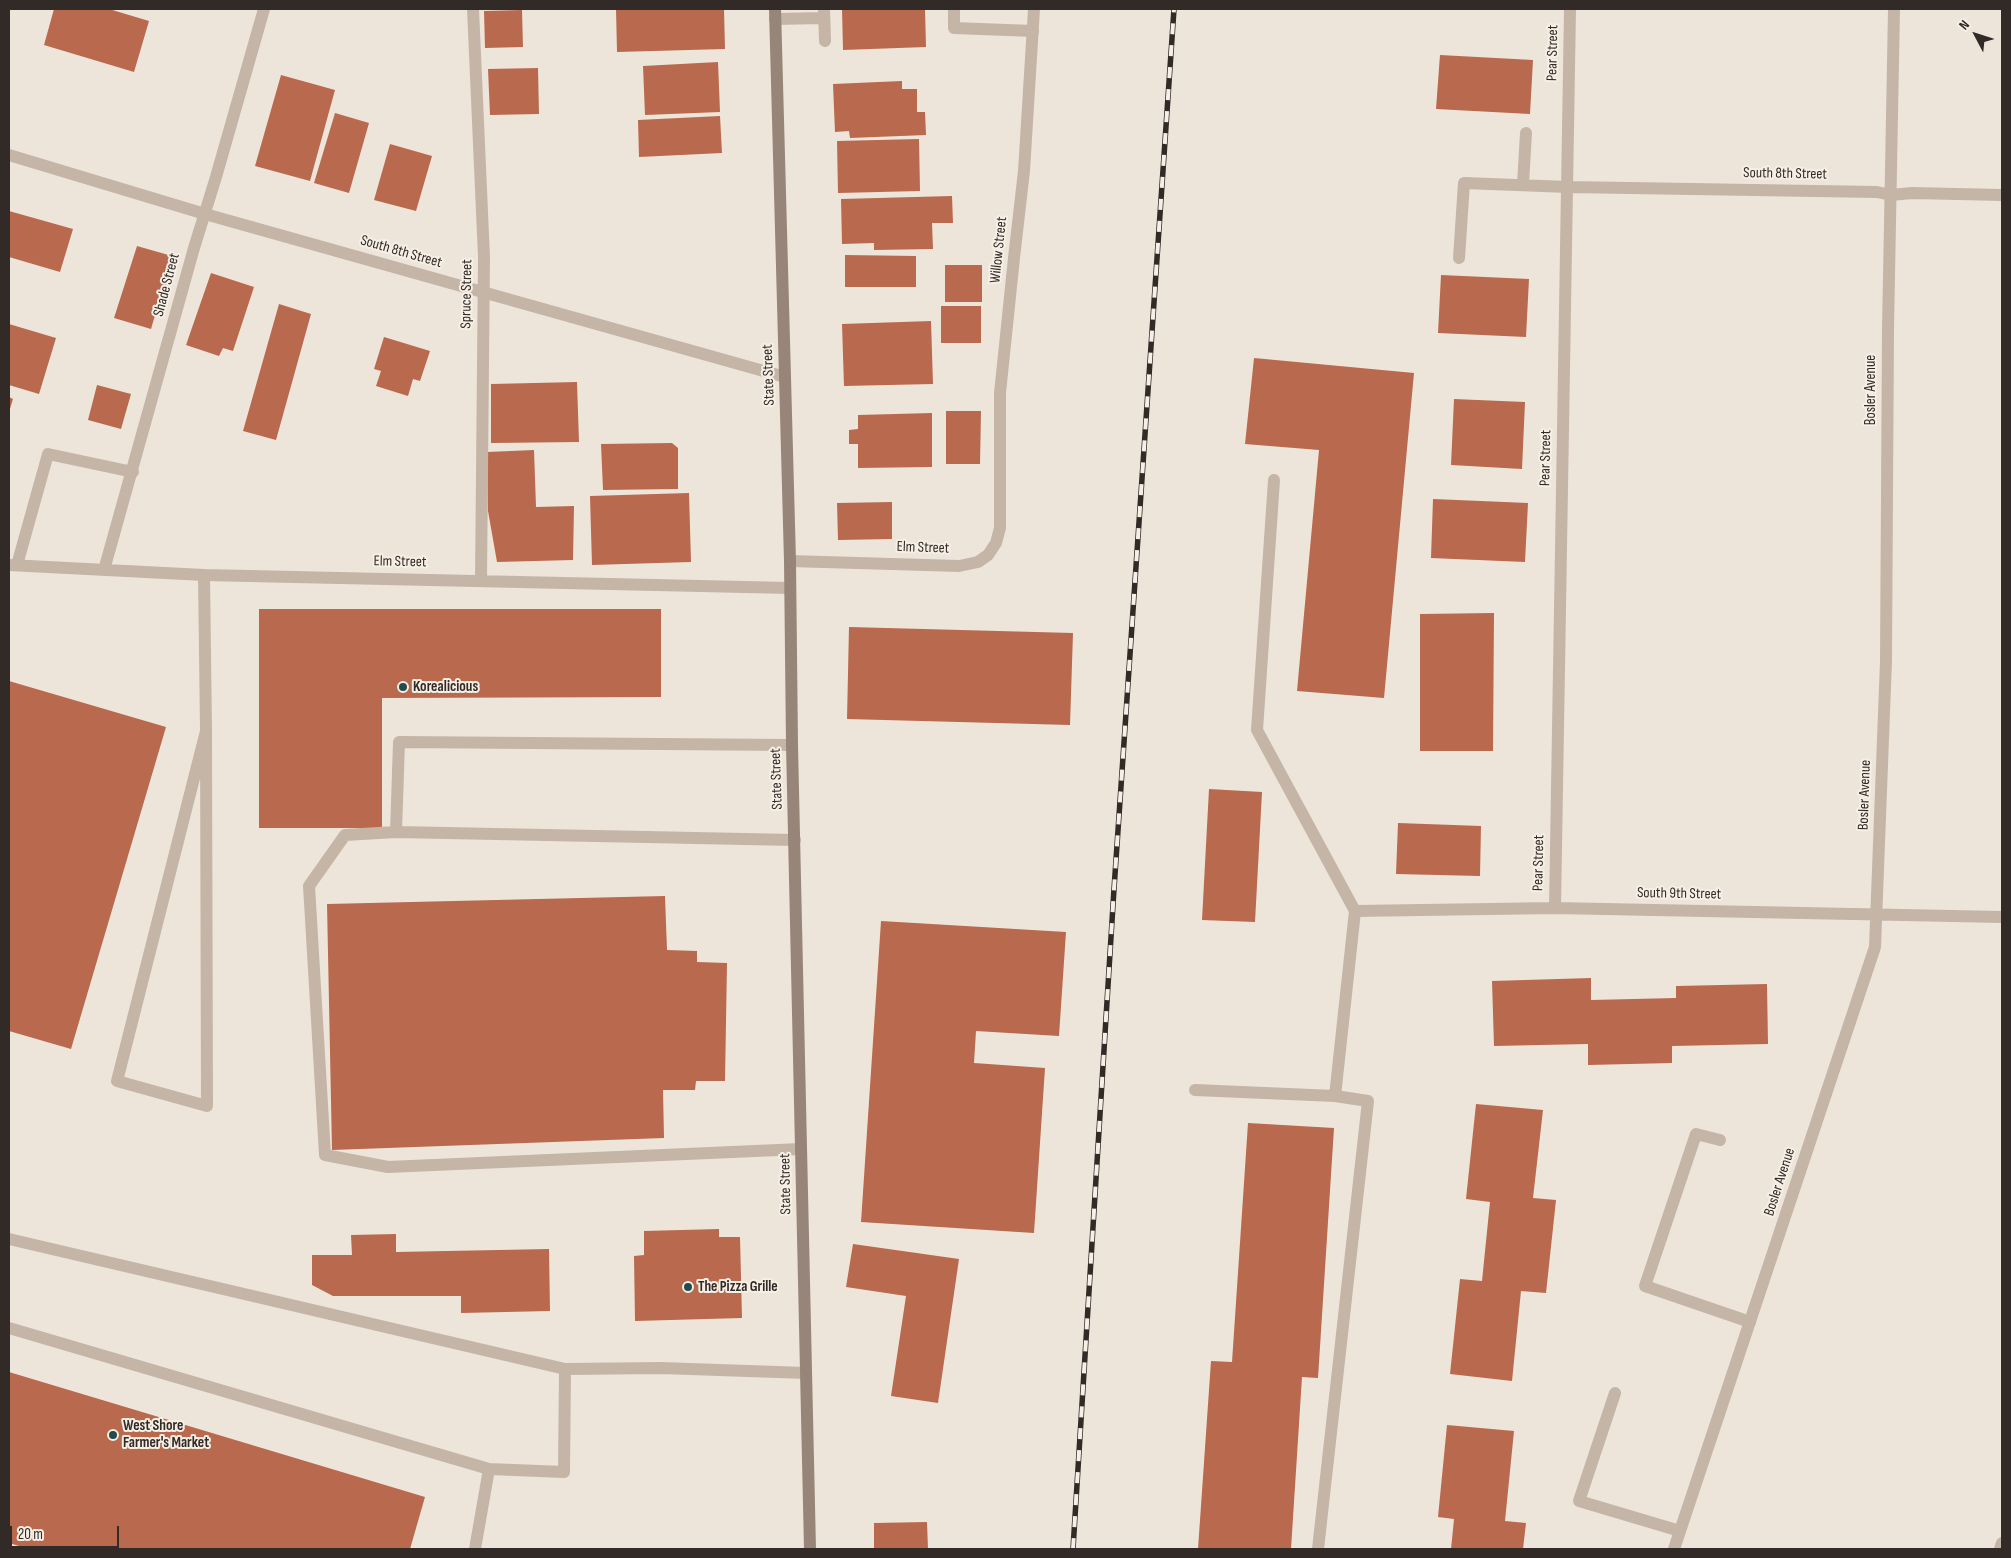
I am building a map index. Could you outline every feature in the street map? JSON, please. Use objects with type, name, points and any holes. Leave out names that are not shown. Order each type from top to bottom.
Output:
[{"type":"main road","name":"State Street","points":[[775,14],[790,561],[792,745],[810,1549]]},
{"type":"street","name":"Shade Street","points":[[104,570],[264,9]]},
{"type":"street","name":"Spruce Street","points":[[473,9],[484,257],[481,580]]},
{"type":"street","points":[[954,9],[954,28],[1033,31]]},
{"type":"street","name":"Willow Street","points":[[1000,495],[1000,393],[1024,171],[1034,9]]},
{"type":"street","name":"Pear Street","points":[[1555,908],[1570,9]]},
{"type":"street","name":"Bosler Avenue","points":[[1674,1549],[1875,947],[1878,914],[1886,661],[1888,339],[1894,9]]},
{"type":"street","points":[[775,14],[824,13],[826,41]]},
{"type":"street","points":[[1523,184],[1526,133]]},
{"type":"street","name":"South 8th Street","points":[[9,155],[205,214],[785,377]]},
{"type":"street","name":"South 8th Street","points":[[1459,258],[1464,183],[1568,187],[1877,192],[1892,195],[1912,193],[2002,195]]},
{"type":"street","points":[[13,565],[48,454],[133,472]]},
{"type":"street","points":[[1274,480],[1256,730],[1356,912],[1334,1096]]},
{"type":"street","name":"Elm Street","points":[[790,561],[959,566],[978,562],[988,555],[996,543],[1000,528],[1000,495]]},
{"type":"street","name":"Elm Street","points":[[13,565],[204,575],[790,588]]},
{"type":"street","points":[[204,575],[206,730],[207,1106],[117,1081],[206,730]]},
{"type":"street","points":[[396,832],[399,742],[792,745]]},
{"type":"street","points":[[795,840],[396,832],[345,835],[309,886],[325,1155],[388,1167],[801,1150]]},
{"type":"street","name":"South 9th Street","points":[[1356,912],[1555,908],[2002,917]]},
{"type":"street","points":[[1195,1090],[1334,1096],[1368,1101],[1318,1549]]},
{"type":"street","points":[[1720,1140],[1696,1134],[1645,1286],[1750,1322]]},
{"type":"street","points":[[9,1239],[565,1369],[661,1368],[806,1373]]},
{"type":"street","points":[[9,1328],[489,1470],[564,1472],[565,1369]]},
{"type":"street","points":[[1615,1393],[1579,1500],[1680,1531]]},
{"type":"street","points":[[475,1549],[489,1470]]},
{"type":"street","points":[[2000,1549],[2002,1543]]},
{"type":"building","points":[[54,9],[109,9],[149,21],[134,72],[44,45]]},
{"type":"building","points":[[616,9],[724,9],[725,49],[617,52]]},
{"type":"building","points":[[842,9],[925,9],[926,47],[843,50]]},
{"type":"building","points":[[522,10],[523,47],[485,48],[484,11]]},
{"type":"building","points":[[1440,55],[1533,60],[1530,114],[1436,109]]},
{"type":"building","points":[[718,62],[720,112],[645,115],[643,66]]},
{"type":"building","points":[[538,68],[539,114],[490,115],[488,69]]},
{"type":"building","points":[[281,75],[335,90],[310,181],[255,166]]},
{"type":"building","points":[[902,81],[902,89],[917,89],[917,112],[925,112],[926,135],[850,138],[849,131],[835,132],[833,84]]},
{"type":"building","points":[[335,113],[369,123],[349,193],[314,183]]},
{"type":"building","points":[[720,116],[722,153],[639,157],[638,120]]},
{"type":"building","points":[[919,139],[920,191],[838,193],[837,141]]},
{"type":"building","points":[[390,144],[432,156],[416,211],[374,200]]},
{"type":"building","points":[[952,196],[953,223],[932,223],[933,249],[874,250],[874,243],[842,244],[841,199]]},
{"type":"building","points":[[9,211],[73,229],[60,272],[9,257]]},
{"type":"building","points":[[137,246],[179,258],[166,300],[160,298],[151,329],[114,318]]},
{"type":"building","points":[[845,255],[916,256],[916,287],[845,287]]},
{"type":"building","points":[[945,265],[982,265],[982,302],[945,302]]},
{"type":"building","points":[[211,273],[254,287],[233,351],[223,348],[219,356],[186,345]]},
{"type":"building","points":[[1441,275],[1529,279],[1526,337],[1438,333]]},
{"type":"building","points":[[279,304],[311,314],[276,440],[243,431]]},
{"type":"building","points":[[941,306],[981,306],[981,343],[941,343]]},
{"type":"building","points":[[931,321],[933,384],[844,386],[842,324]]},
{"type":"building","points":[[9,324],[56,338],[39,394],[9,385]]},
{"type":"building","points":[[384,337],[430,351],[420,381],[413,379],[408,396],[376,386],[381,371],[374,369]]},
{"type":"building","points":[[1254,358],[1414,373],[1384,698],[1297,691],[1319,450],[1245,444]]},
{"type":"building","points":[[577,382],[579,442],[491,443],[491,384]]},
{"type":"building","points":[[97,385],[131,394],[121,429],[88,420]]},
{"type":"building","points":[[9,397],[13,399],[9,412]]},
{"type":"building","points":[[1454,399],[1525,402],[1522,469],[1451,465]]},
{"type":"building","points":[[946,411],[981,411],[980,464],[946,464]]},
{"type":"building","points":[[932,413],[932,467],[858,468],[858,444],[849,444],[849,430],[858,429],[858,415]]},
{"type":"building","points":[[672,443],[678,448],[678,489],[603,490],[601,444]]},
{"type":"building","points":[[534,450],[536,507],[574,506],[573,560],[497,562],[488,511],[487,452]]},
{"type":"building","points":[[689,493],[691,562],[592,565],[590,496]]},
{"type":"building","points":[[1433,499],[1528,503],[1525,562],[1431,558]]},
{"type":"building","points":[[892,502],[892,539],[838,540],[837,503]]},
{"type":"building","points":[[259,609],[661,609],[661,697],[382,698],[382,828],[259,828]]},
{"type":"building","points":[[1494,613],[1493,751],[1420,751],[1420,614]]},
{"type":"building","points":[[849,627],[1073,633],[1070,725],[847,719]]},
{"type":"building","points":[[9,681],[166,727],[71,1049],[9,1031]]},
{"type":"building","points":[[1209,789],[1262,792],[1255,922],[1202,920]]},
{"type":"building","points":[[1398,823],[1481,826],[1480,876],[1396,874]]},
{"type":"building","points":[[665,896],[667,950],[697,951],[697,962],[727,963],[725,1081],[696,1081],[695,1090],[663,1090],[664,1138],[332,1150],[327,904]]},
{"type":"building","points":[[881,921],[1066,932],[1059,1036],[976,1031],[974,1063],[1045,1068],[1034,1233],[861,1222]]},
{"type":"building","points":[[1591,978],[1591,1000],[1676,998],[1676,986],[1767,984],[1768,1044],[1672,1046],[1672,1063],[1588,1065],[1588,1044],[1494,1046],[1492,981]]},
{"type":"building","points":[[1476,1104],[1543,1110],[1533,1198],[1556,1200],[1546,1293],[1521,1291],[1512,1381],[1450,1374],[1460,1279],[1482,1281],[1490,1202],[1466,1199]]},
{"type":"building","points":[[1248,1123],[1334,1128],[1318,1378],[1302,1377],[1291,1549],[1198,1549],[1211,1361],[1232,1362]]},
{"type":"building","name":"The Pizza Grille","points":[[719,1229],[719,1237],[740,1237],[742,1318],[635,1321],[634,1256],[644,1255],[644,1231]]},
{"type":"building","points":[[396,1234],[396,1252],[549,1249],[550,1311],[461,1313],[461,1296],[333,1296],[312,1285],[312,1255],[352,1255],[351,1235]]},
{"type":"building","points":[[853,1244],[959,1259],[938,1403],[891,1396],[906,1296],[846,1287]]},
{"type":"building","name":"West Shore Farmer's Market","points":[[9,1372],[425,1497],[410,1549],[29,1549],[9,1543]]},
{"type":"building","points":[[1447,1425],[1514,1431],[1505,1521],[1526,1523],[1523,1549],[1451,1549],[1454,1519],[1438,1517]]},
{"type":"building","points":[[927,1522],[928,1549],[874,1549],[874,1523]]},
{"type":"railway","points":[[1073,1549],[1114,889],[1174,9]]},
{"type":"place","name":"Korealicious","points":[[403,687]]},
{"type":"place","name":"The Pizza Grille","points":[[688,1287]]},
{"type":"place","name":"West Shore Farmer's Market","points":[[113,1435]]}]
